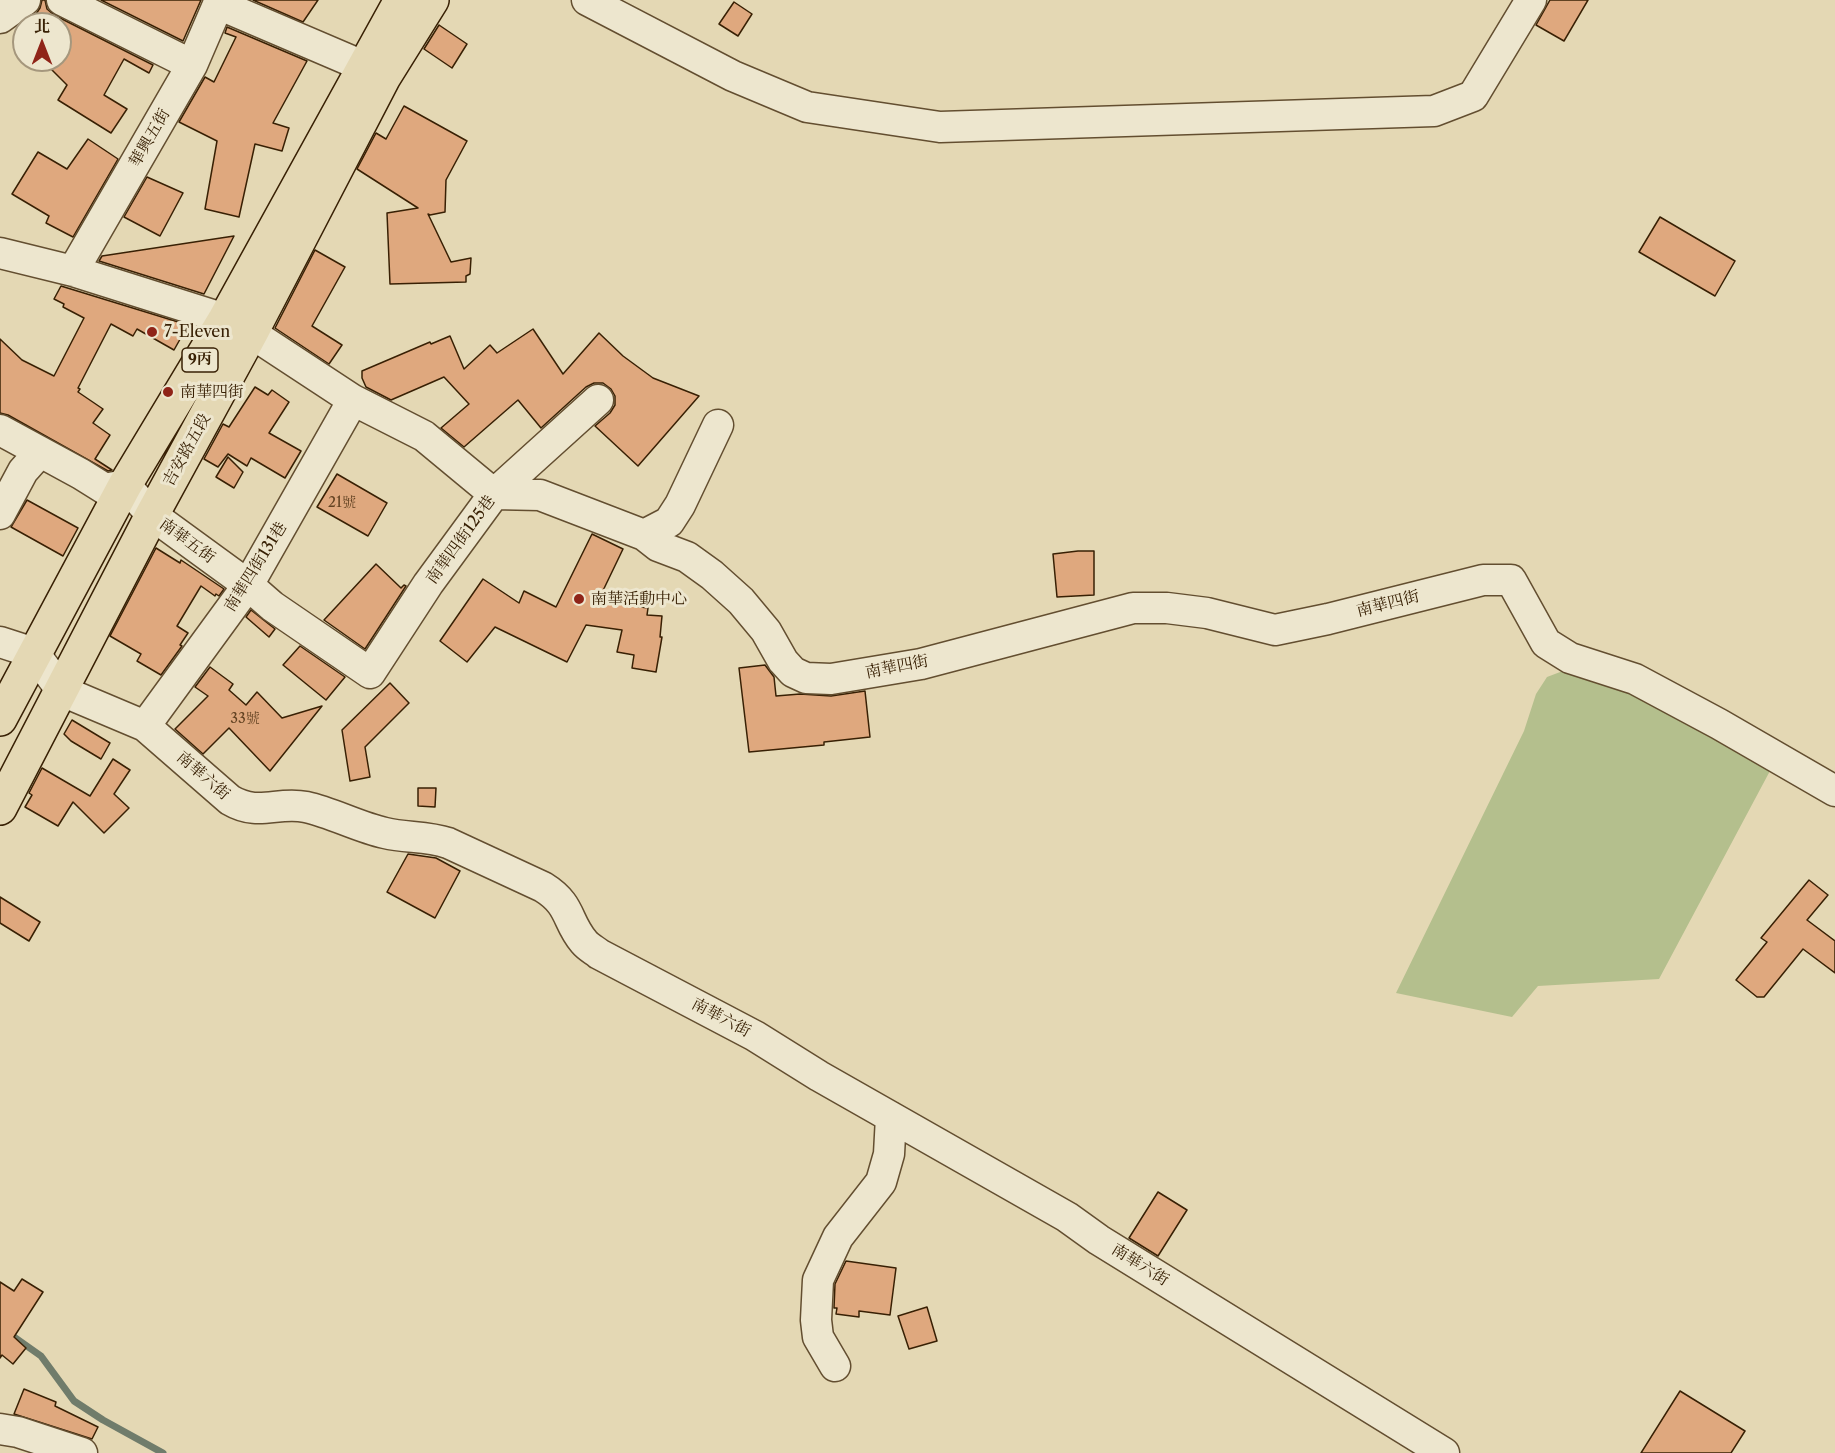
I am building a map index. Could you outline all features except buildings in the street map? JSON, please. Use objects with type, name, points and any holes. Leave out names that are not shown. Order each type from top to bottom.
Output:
[{"type":"main road","name":"吉安路五段","points":[[0,808],[152,515],[238,326],[374,72],[401,0]]},
{"type":"main road","name":"吉安路五段","points":[[374,72],[432,0]]},
{"type":"main road","name":"吉安路五段","points":[[0,719],[125,485],[238,326]]},
{"type":"street","points":[[0,18],[25,0]]},
{"type":"street","points":[[62,0],[192,66]]},
{"type":"street","points":[[587,0],[733,76],[807,107],[940,128],[1434,111],[1473,96],[1531,0]]},
{"type":"street","points":[[219,2],[374,72]]},
{"type":"street","name":"華興五街","points":[[73,271],[192,66],[219,2]]},
{"type":"street","points":[[0,253],[73,271],[238,326],[353,400],[424,436],[494,494]]},
{"type":"street","name":"南華四街131巷","points":[[145,726],[248,585],[353,400]]},
{"type":"street","name":"南華四街125巷","points":[[370,673],[428,584],[494,494],[598,400]]},
{"type":"street","points":[[644,535],[669,522],[680,505],[718,424]]},
{"type":"street","points":[[0,430],[105,489],[125,485]]},
{"type":"street","points":[[0,514],[23,471],[40,452]]},
{"type":"street","name":"南華五街","points":[[125,485],[152,515],[248,585],[272,606],[370,673]]},
{"type":"street","name":"南華四街","points":[[494,494],[540,495],[644,535],[658,546],[687,557],[712,575],[741,601],[766,631],[783,662],[793,672],[806,678],[831,680],[921,664],[1133,608],[1167,608],[1207,613],[1275,630],[1483,580],[1511,580],[1546,644],[1570,658],[1635,679],[1835,791]]},
{"type":"street","points":[[0,642],[34,653],[62,691]]},
{"type":"street","name":"南華六街","points":[[62,691],[145,726],[241,807],[256,810],[284,806],[304,807],[384,833],[433,838],[543,886],[555,894],[565,906],[585,944],[599,954],[755,1036],[891,1117],[1067,1217],[1444,1453]]},
{"type":"street","points":[[836,1366],[818,1338],[816,1320],[818,1280],[838,1237],[881,1182],[889,1154],[891,1117]]},
{"type":"street","points":[[0,1429],[18,1432],[82,1453]]},
{"type":"green space","points":[[1576,666],[1628,691],[1771,769],[1659,979],[1538,986],[1512,1017],[1396,993],[1524,731],[1536,694],[1547,677]]},
{"type":"waterway","points":[[0,1327],[41,1356],[74,1401],[163,1453]]},
{"type":"place","name":"7-Eleven","points":[[152,332]]},
{"type":"place","name":"南華四街","points":[[168,392]]},
{"type":"place","name":"南華活動中心","points":[[579,599]]}]
